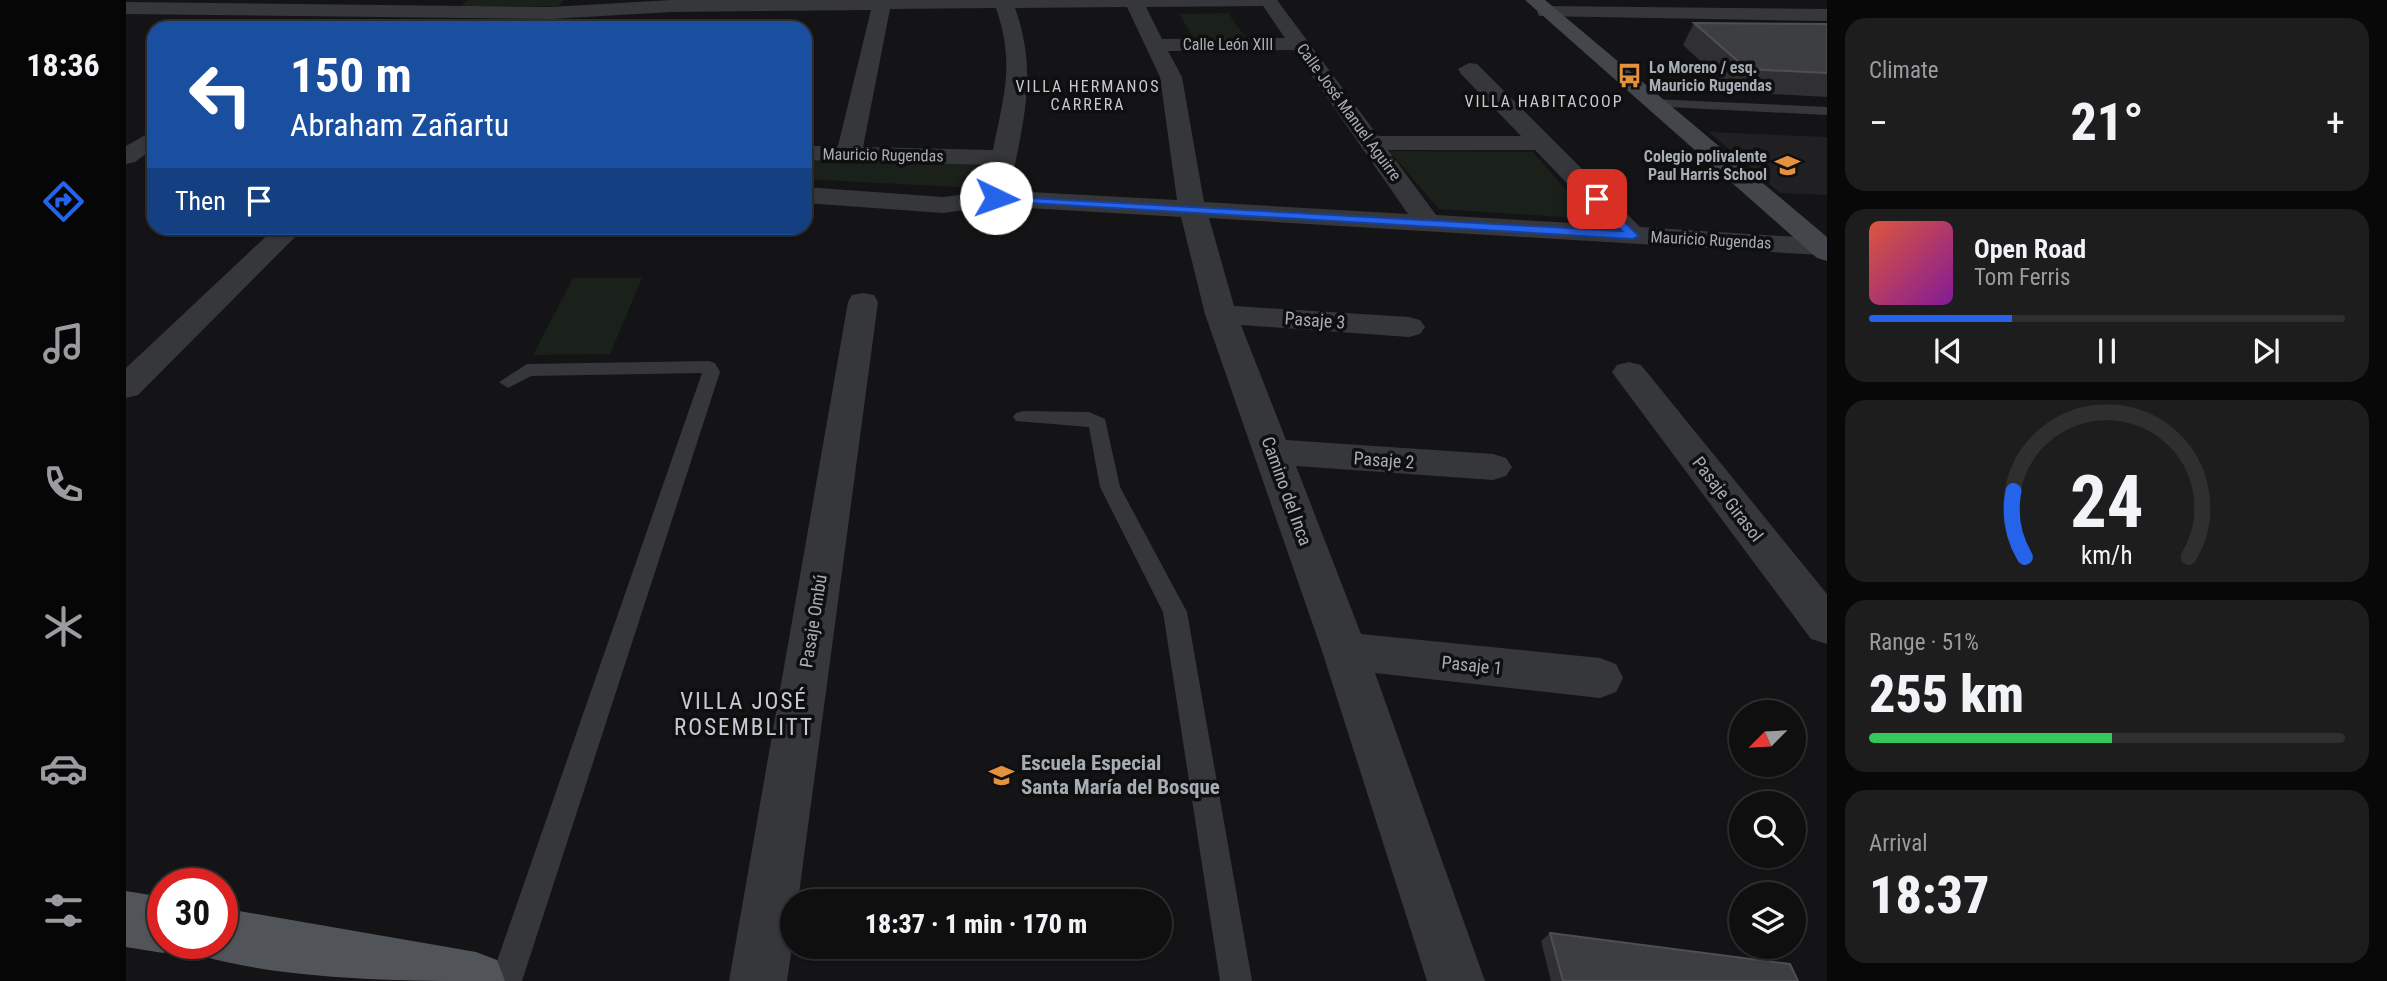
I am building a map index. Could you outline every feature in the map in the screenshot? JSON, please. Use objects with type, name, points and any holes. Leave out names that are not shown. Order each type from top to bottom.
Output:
[{"type":"main road","points":[[126,919],[147,922]]},
{"type":"main road","points":[[238,939],[475,981]]},
{"type":"street","points":[[536,21],[569,0]]},
{"type":"street","points":[[126,8],[461,6],[492,12],[551,13],[756,3],[1266,0]]},
{"type":"street","name":"Calle José Manuel Aguirre","points":[[1266,0],[1428,223]]},
{"type":"street","points":[[1674,0],[1695,14]]},
{"type":"street","points":[[1776,0],[1802,15]]},
{"type":"street","name":"Camino del Inca","points":[[1133,1],[1157,45],[1175,93],[1180,156],[1221,314],[1274,452],[1465,980]]},
{"type":"street","points":[[747,21],[756,3]]},
{"type":"street","points":[[996,198],[1019,75],[1016,38],[1004,3]]},
{"type":"street","points":[[849,154],[882,4]]},
{"type":"street","points":[[1540,6],[1695,14],[1827,15]]},
{"type":"street","points":[[1540,6],[1824,249]]},
{"type":"street","points":[[474,21],[492,12]]},
{"type":"street","name":"Calle León XIII","points":[[1157,45],[1300,44]]},
{"type":"street","points":[[1469,69],[1633,236]]},
{"type":"street","points":[[126,157],[147,142]]},
{"type":"street","points":[[1372,143],[1543,144]]},
{"type":"street","name":"Mauricio Rugendas","points":[[812,153],[1004,158]]},
{"type":"street","name":"Mauricio Rugendas","points":[[812,196],[943,205],[996,198],[1192,208],[1824,249]]},
{"type":"street","points":[[126,387],[283,235]]},
{"type":"street","name":"Pasaje Ombú","points":[[758,981],[863,302]]},
{"type":"street","name":"Pasaje 3","points":[[1221,314],[1409,327]]},
{"type":"street","name":"Pasaje Girasol","points":[[1629,372],[1827,626]]},
{"type":"street","name":"Pasaje 2","points":[[1274,452],[1493,467]]},
{"type":"street","name":"Pasaje 1","points":[[1345,651],[1600,678]]},
{"type":"lane","points":[[1651,103],[1827,111]]},
{"type":"lane","points":[[506,981],[711,372],[709,367],[527,370],[508,382]]},
{"type":"lane","points":[[1023,417],[1089,418],[1098,424],[1110,487],[1175,612],[1236,981]]},
{"type":"shaded area","points":[[468,0],[564,0],[558,6],[461,6]]},
{"type":"shaded area","points":[[1228,13],[1248,41],[1196,42],[1179,14]]},
{"type":"shaded area","name":"Colegio polivalente Paul Harris School","points":[[1709,132],[1827,137],[1827,195],[1780,193]]},
{"type":"shaded area","points":[[1389,151],[1533,152],[1592,219],[1439,209]]},
{"type":"shaded area","points":[[812,157],[976,160],[973,188],[812,179]]},
{"type":"shaded area","points":[[573,278],[642,278],[610,354],[533,355]]},
{"type":"building","points":[[1694,23],[1827,24],[1827,73],[1747,69]]},
{"type":"building","points":[[1550,933],[1729,956],[1729,959],[1790,964],[1798,981],[1563,981]]},
{"type":"place","name":"Lo Moreno / esq. Mauricio Rugendas","points":[[1629,76]]},
{"type":"place","name":"Colegio polivalente Paul Harris School","points":[[1787,165]]},
{"type":"place","name":"Escuela Especial Santa María del Bosque","points":[[1001,775]]},
{"type":"district","name":"VILLA HERMANOS CARRERA","points":[[1088,95]]},
{"type":"district","name":"VILLA HABITACOOP","points":[[1544,101]]},
{"type":"district","name":"VILLA JOSÉ ROSEMBLITT","points":[[744,714]]},
{"type":"route","points":[[996,198],[1633,236],[1597,199]]}]
